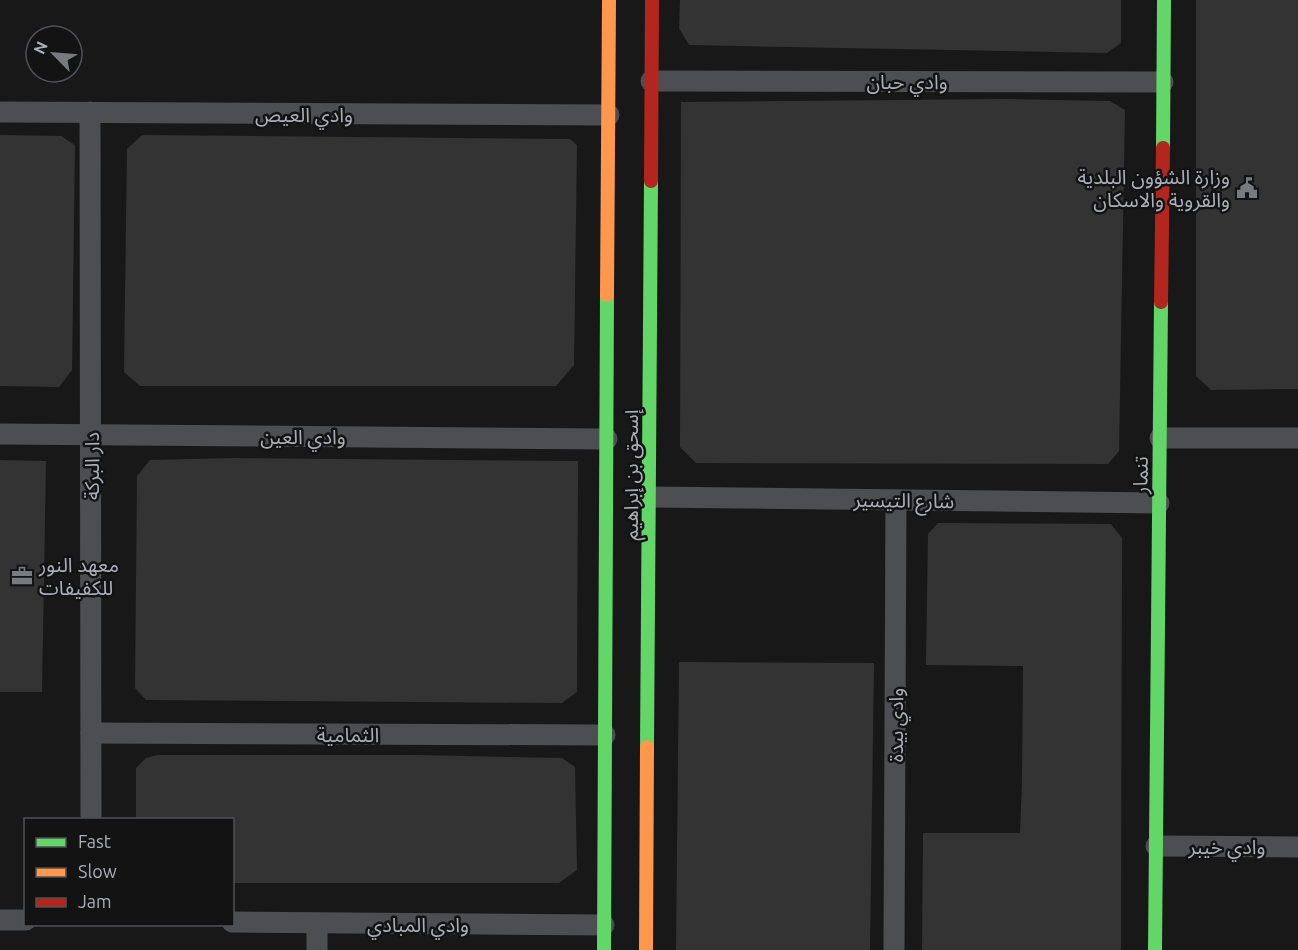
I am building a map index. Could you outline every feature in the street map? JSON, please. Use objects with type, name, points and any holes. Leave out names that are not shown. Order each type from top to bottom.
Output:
[{"type":"street","name":"إسحق بن إبراهيم","points":[[604,950],[609,0]]},
{"type":"street","name":"إسحق بن إبراهيم","points":[[646,950],[652,0]]},
{"type":"street","name":"تنمار","points":[[1155,950],[1164,0]]},
{"type":"street","name":"وادي حبان","points":[[651,81],[1163,82]]},
{"type":"street","name":"وادي العيص","points":[[0,112],[609,115]]},
{"type":"street","name":"دار البركة","points":[[90,112],[91,818]]},
{"type":"street","name":"وادي العين","points":[[0,434],[607,439]]},
{"type":"street","points":[[1160,438],[1298,438]]},
{"type":"street","name":"شارع التيسير","points":[[649,497],[1159,503]]},
{"type":"street","name":"وادي بيدة","points":[[894,950],[896,500]]},
{"type":"street","name":"الثمامية","points":[[91,733],[605,735]]},
{"type":"street","name":"وادي خيبر","points":[[1156,846],[1298,847]]},
{"type":"street","points":[[0,920],[24,920]]},
{"type":"street","name":"وادي المبادي","points":[[234,922],[604,925]]},
{"type":"street","points":[[317,950],[318,923]]},
{"type":"building","points":[[680,0],[1121,0],[1121,43],[1107,53],[689,45],[679,28]]},
{"type":"building","name":"وزارة الشؤون البلدية والقروية والاسكان","points":[[1196,0],[1298,0],[1298,389],[1211,390],[1196,376]]},
{"type":"building","points":[[1006,99],[1110,101],[1125,110],[1119,451],[1108,464],[696,463],[680,447],[681,102]]},
{"type":"building","points":[[0,135],[61,136],[75,145],[72,370],[59,387],[0,386]]},
{"type":"building","points":[[142,135],[570,139],[577,145],[574,365],[556,386],[140,386],[124,372],[127,149]]},
{"type":"building","points":[[235,458],[578,461],[577,692],[562,703],[146,700],[135,688],[137,476],[150,460]]},
{"type":"building","name":"معهد النور للكفيفات","points":[[0,460],[46,461],[42,692],[0,692]]},
{"type":"building","points":[[938,523],[1111,524],[1122,538],[1121,950],[922,950],[923,833],[1020,833],[1022,783],[1023,666],[926,665],[928,534]]},
{"type":"building","points":[[679,662],[874,663],[870,950],[676,950]]},
{"type":"building","points":[[158,755],[418,755],[562,758],[575,767],[577,870],[559,883],[234,883],[234,818],[136,818],[136,768],[146,758]]},
{"type":"traffic: fast","points":[[1163,148],[1164,0]]},
{"type":"traffic: fast","points":[[647,747],[651,181]]},
{"type":"traffic: fast","points":[[604,950],[607,295]]},
{"type":"traffic: fast","points":[[1155,950],[1161,302]]},
{"type":"traffic: slow","points":[[607,295],[609,0]]},
{"type":"traffic: slow","points":[[646,950],[647,747]]},
{"type":"traffic: jam","points":[[651,181],[652,0]]},
{"type":"traffic: jam","points":[[1161,302],[1163,148]]},
{"type":"place","name":"وزارة الشؤون البلدية والقروية والاسكان","points":[[1247,188]]},
{"type":"place","name":"معهد النور للكفيفات","points":[[22,576]]}]
